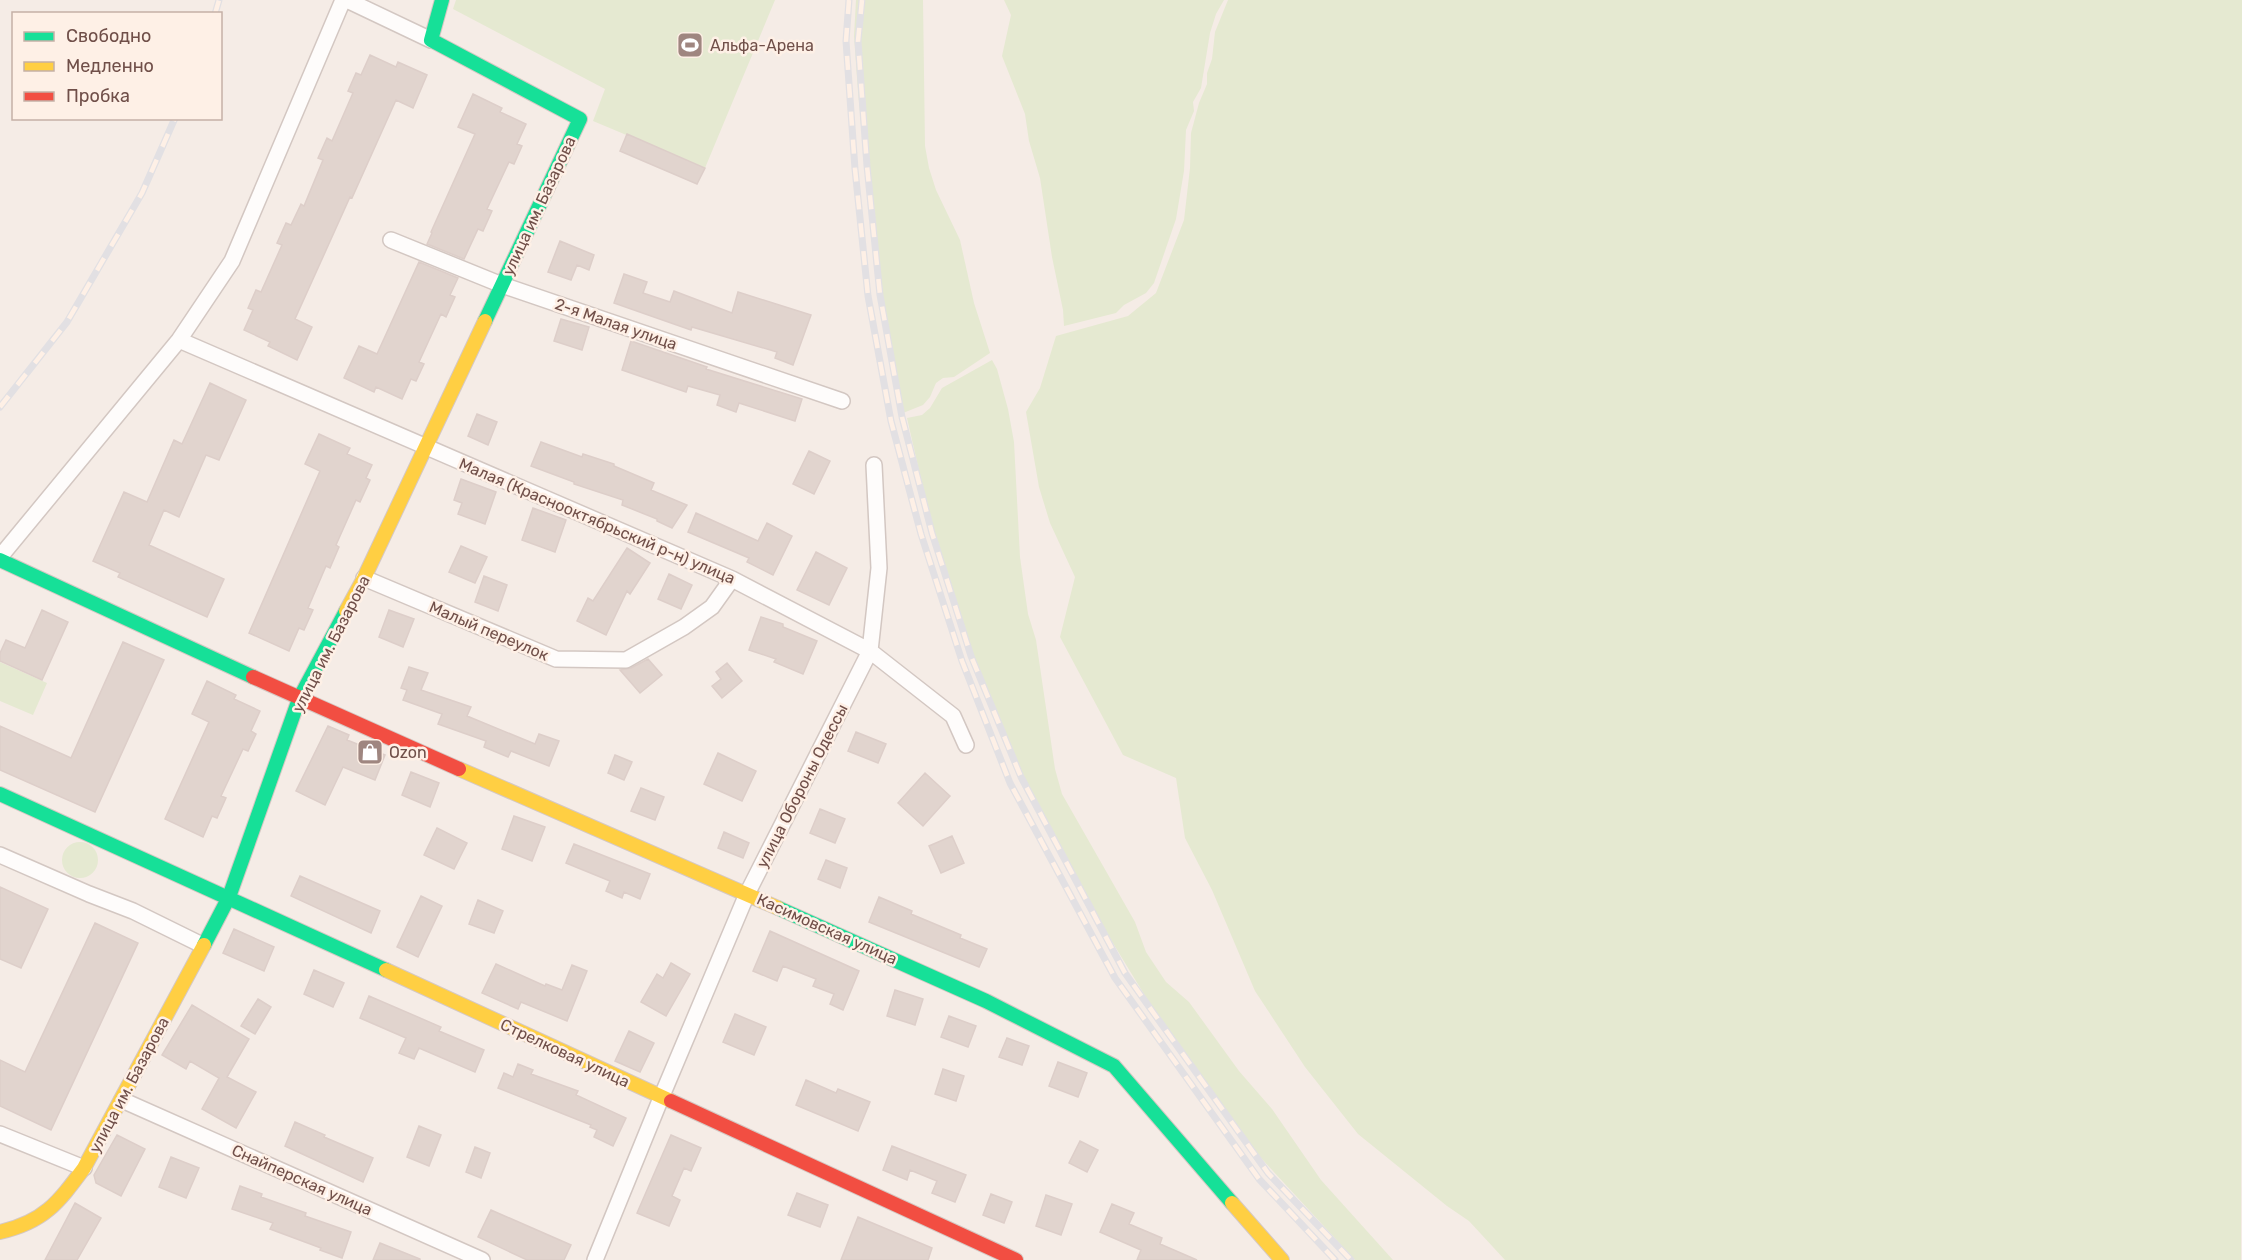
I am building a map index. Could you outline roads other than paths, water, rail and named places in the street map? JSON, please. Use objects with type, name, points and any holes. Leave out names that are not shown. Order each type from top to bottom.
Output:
[{"type":"street","points":[[0,558],[179,340],[232,261],[345,0],[430,40],[442,0]]},
{"type":"street","name":"улица им. Базарова","points":[[0,1232],[40,1218],[61,1199],[84,1168],[229,897],[299,699],[364,578],[580,118],[430,40]]},
{"type":"street","name":"2-я Малая улица","points":[[392,240],[502,285],[842,401]]},
{"type":"street","name":"Малая (Краснооктябрьский р-н) улица","points":[[179,340],[732,579],[870,651],[953,716],[966,745]]},
{"type":"street","name":"улица Обороны Одессы","points":[[595,1260],[747,894],[870,651],[879,567],[874,465]]},
{"type":"street","name":"Касимовская улица","points":[[0,558],[299,699],[986,1001],[1114,1066],[1282,1260]]},
{"type":"street","name":"Малый переулок","points":[[364,578],[556,659],[626,660],[712,608],[732,579]]},
{"type":"street","name":"Стрелковая улица","points":[[0,794],[229,897],[1016,1260]]},
{"type":"street","points":[[0,855],[133,911],[202,945]]},
{"type":"street","name":"Снайперская улица","points":[[122,1100],[482,1260]]},
{"type":"street","points":[[0,1134],[84,1168]]},
{"type":"railway","points":[[216,12],[219,0]]},
{"type":"railway","points":[[849,0],[846,41],[855,169],[868,296],[891,421],[921,534],[962,661],[1010,783],[1115,978],[1259,1179],[1335,1260]]},
{"type":"railway","points":[[862,0],[858,41],[867,166],[880,295],[902,417],[932,533],[971,656],[1021,777],[1125,973],[1268,1173],[1351,1260]]},
{"type":"railway","points":[[0,407],[67,322],[142,193],[174,120]]},
{"type":"place","name":"Альфа-Арена","points":[[690,45]]},
{"type":"place","name":"Ozon","points":[[370,752]]}]
